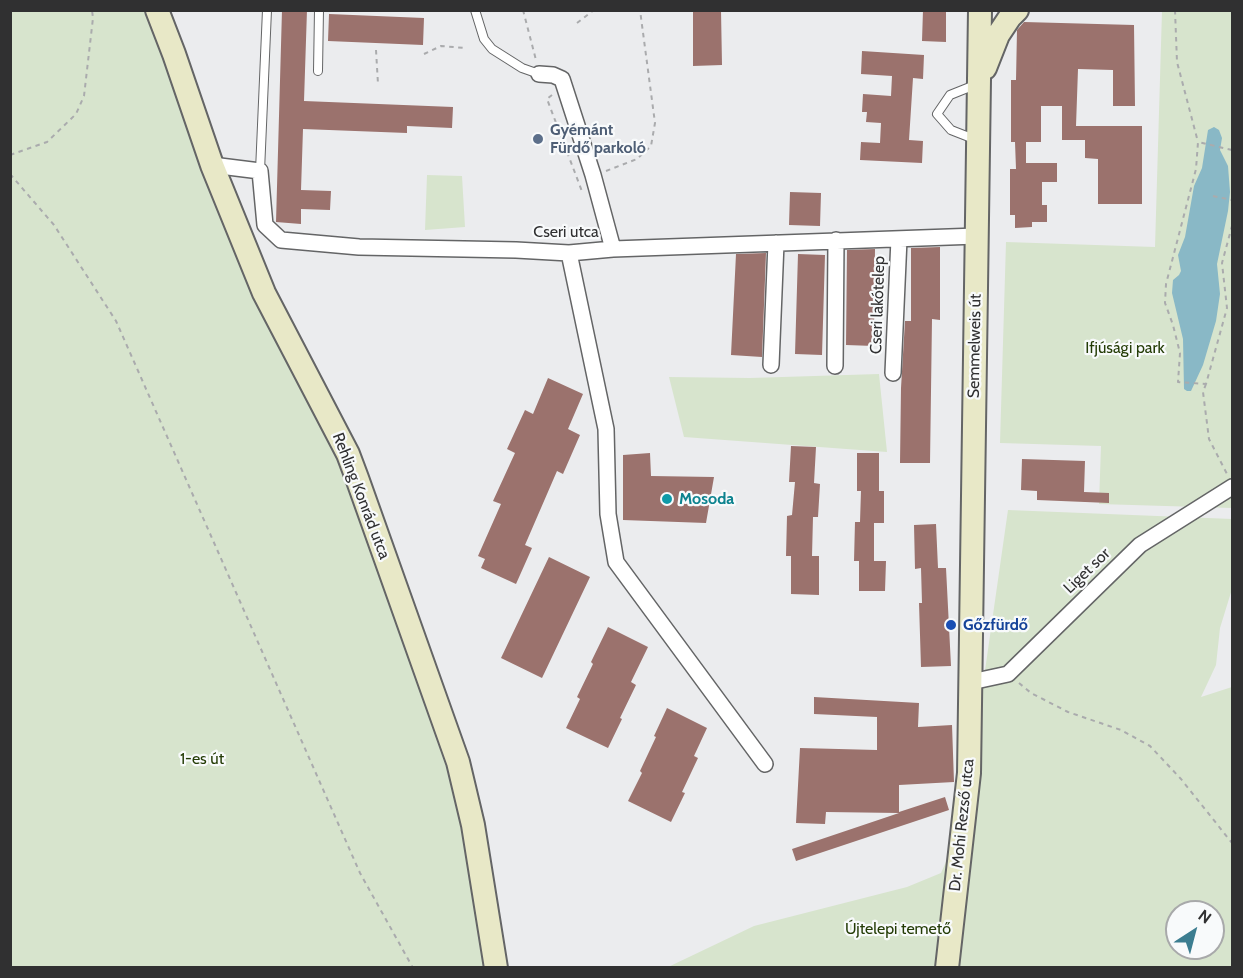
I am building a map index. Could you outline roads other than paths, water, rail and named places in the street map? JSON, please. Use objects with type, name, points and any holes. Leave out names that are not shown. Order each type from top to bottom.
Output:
[{"type":"street","name":"Rehling Konrád utca","points":[[157,10],[212,165],[264,292],[343,444],[357,478],[458,762],[473,825],[496,968]]},
{"type":"street","name":"Semmelweis út","points":[[971,682],[980,10]]},
{"type":"street","points":[[979,84],[998,34],[1017,10]]},
{"type":"street","points":[[539,74],[553,75],[562,79],[593,176],[613,249]]},
{"type":"street","points":[[212,165],[260,171]]},
{"type":"street","name":"Cseri utca","points":[[260,171],[265,225],[281,240],[360,247],[569,253],[613,249],[976,236]]},
{"type":"street","name":"Cseri lakótelep","points":[[893,373],[899,239]]},
{"type":"street","points":[[835,366],[836,240]]},
{"type":"street","points":[[771,365],[776,243]]},
{"type":"street","points":[[569,253],[606,429],[608,514],[616,562],[765,764]]},
{"type":"street","name":"Liget sor","points":[[971,682],[1008,674],[1140,545],[1230,481]]},
{"type":"street","name":"Dr. Mohi Rezső utca","points":[[947,968],[969,773],[971,682]]},
{"type":"lane","points":[[260,171],[267,10]]},
{"type":"lane","points":[[318,71],[319,10]]},
{"type":"lane","points":[[476,10],[484,39],[492,48],[522,68],[539,74]]},
{"type":"lane","points":[[978,140],[951,130],[938,114],[950,95],[979,84]]},
{"type":"water","points":[[1214,127],[1219,130],[1222,138],[1220,150],[1228,166],[1230,192],[1217,264],[1220,294],[1216,321],[1203,365],[1191,391],[1187,391],[1184,389],[1183,339],[1172,293],[1173,280],[1181,271],[1178,255],[1185,237],[1194,186],[1202,168],[1208,130]]},
{"type":"place","name":"Gyémánt Fürdő parkoló","points":[[538,139]]},
{"type":"place","name":"Mosoda","points":[[667,499]]},
{"type":"place","name":"Gőzfürdő","points":[[951,625]]},
{"type":"park label","name":"Ifjúsági park","points":[[1125,348]]},
{"type":"park label","name":"1-es út","points":[[202,759]]},
{"type":"park label","name":"Újtelepi temető","points":[[898,929]]}]
